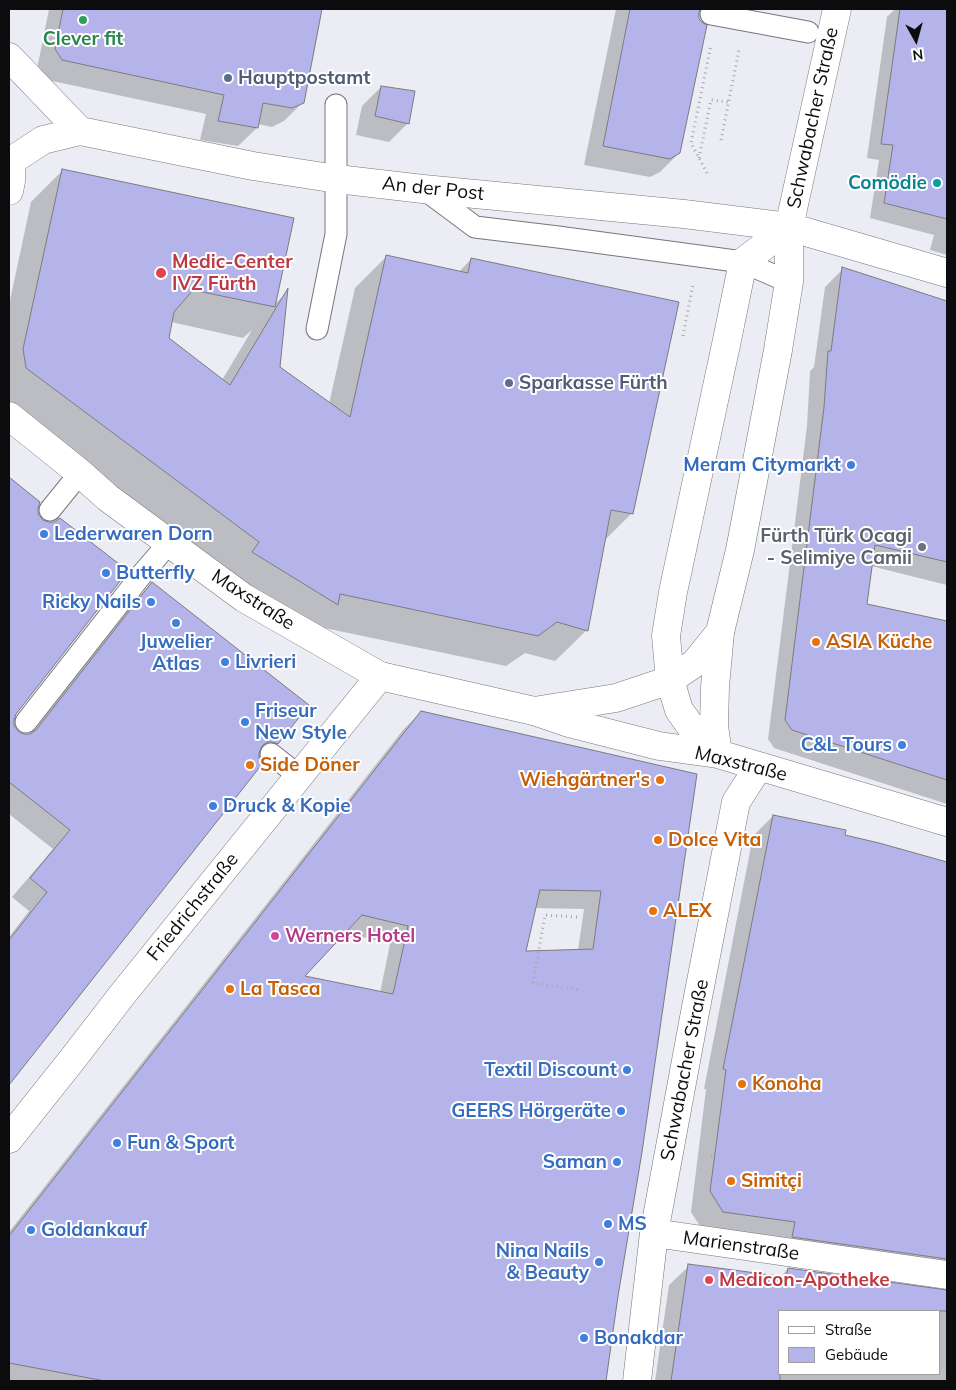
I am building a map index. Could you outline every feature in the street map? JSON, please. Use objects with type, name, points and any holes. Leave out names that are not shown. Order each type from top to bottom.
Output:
[{"type":"street","name":"Schwabacher Straße","points":[[718,754],[714,726],[720,632],[740,550],[778,350],[789,282],[789,227],[837,9]]},
{"type":"street","points":[[9,57],[80,131]]},
{"type":"street","name":"An der Post","points":[[10,157],[43,140],[80,131],[253,166],[336,179],[675,213],[789,227],[947,272]]},
{"type":"street","points":[[9,191],[11,181],[10,157]]},
{"type":"street","name":"Schwabacher Straße","points":[[743,262],[789,227]]},
{"type":"street","points":[[718,754],[694,731],[680,710],[670,680],[666,636],[670,609],[743,262]]},
{"type":"street","name":"Maxstraße","points":[[9,416],[108,498],[244,598],[380,676],[534,711],[569,723],[659,746],[718,754],[947,822]]},
{"type":"street","name":"Maxstraße","points":[[534,711],[616,698],[670,680],[694,663],[720,632]]},
{"type":"street","name":"Friedrichstraße","points":[[9,1139],[122,995],[380,676]]},
{"type":"street","name":"Schwabacher Straße","points":[[637,1381],[654,1233],[736,802],[759,766]]},
{"type":"street","name":"Marienstraße","points":[[654,1233],[947,1275]]},
{"type":"lane","points":[[714,14],[808,32]]},
{"type":"lane","points":[[317,329],[336,234],[336,105]]},
{"type":"lane","points":[[423,189],[475,227],[743,262],[789,282]]},
{"type":"lane","points":[[50,510],[80,473]]},
{"type":"lane","points":[[26,722],[143,573],[169,543]]},
{"type":"lane","points":[[271,754],[299,776]]},
{"type":"path","points":[[706,173],[691,143],[714,14]]},
{"type":"path","points":[[721,140],[746,20]]},
{"type":"path","points":[[699,159],[711,100],[728,102]]},
{"type":"path","points":[[683,336],[693,281]]},
{"type":"path","points":[[577,918],[545,914],[533,983],[581,990]]},
{"type":"building","name":"Hauptpostamt","points":[[63,9],[322,9],[304,103],[292,108],[263,103],[258,128],[218,121],[224,95],[62,60],[55,49]]},
{"type":"building","points":[[630,9],[700,9],[699,19],[707,25],[680,153],[670,159],[603,146]]},
{"type":"building","points":[[900,9],[947,9],[947,219],[884,203],[893,145],[881,144]]},
{"type":"building","points":[[381,86],[415,91],[409,124],[375,116]]},
{"type":"building","points":[[62,169],[294,218],[275,307],[193,290],[174,312],[169,338],[230,385],[288,288],[280,367],[350,417],[386,255],[468,273],[471,258],[679,302],[633,514],[611,510],[588,631],[557,622],[538,636],[340,594],[338,605],[252,552],[259,542],[26,368],[23,349]]},
{"type":"building","points":[[842,267],[947,301],[947,562],[875,545],[867,604],[947,621],[947,780],[792,730],[785,720],[824,407],[828,351],[831,351]]},
{"type":"building","points":[[9,477],[40,502],[38,514],[43,520],[54,522],[60,518],[128,571],[16,714],[14,726],[19,732],[30,734],[36,730],[152,582],[309,705],[278,744],[267,742],[262,746],[259,758],[263,763],[9,1085],[9,940],[47,892],[30,878],[70,830],[9,782]]},
{"type":"building","points":[[421,711],[697,774],[642,1152],[606,1381],[105,1381],[9,1363],[9,1236]],"holes":[[[540,890],[601,891],[593,949],[526,951]],[[362,915],[408,926],[393,994],[305,976]]]},
{"type":"building","points":[[773,815],[846,830],[845,835],[947,862],[947,1259],[792,1237],[795,1222],[723,1212],[710,1191],[726,1070],[723,1069]]},
{"type":"building","points":[[688,1264],[786,1277],[788,1268],[947,1290],[947,1311],[778,1310],[778,1375],[780,1375],[780,1381],[671,1381]]},
{"type":"place","name":"Clever fit","points":[[83,20]]},
{"type":"place","name":"Hauptpostamt","points":[[228,78]]},
{"type":"place","name":"Comödie","points":[[937,183]]},
{"type":"place","name":"Medic-Center IVZ Fürth","points":[[161,273]]},
{"type":"place","name":"Sparkasse Fürth","points":[[509,383]]},
{"type":"place","name":"Meram Citymarkt","points":[[851,465]]},
{"type":"place","name":"Lederwaren Dorn","points":[[44,534]]},
{"type":"place","name":"Fürth Türk Ocagi - Selimiye Camii","points":[[922,547]]},
{"type":"place","name":"Butterfly","points":[[106,573]]},
{"type":"place","name":"Ricky Nails","points":[[151,602]]},
{"type":"place","name":"Juwelier Atlas","points":[[176,623]]},
{"type":"place","name":"ASIA Küche","points":[[816,642]]},
{"type":"place","name":"Livrieri","points":[[225,662]]},
{"type":"place","name":"Friseur New Style","points":[[245,722]]},
{"type":"place","name":"C&L Tours","points":[[902,745]]},
{"type":"place","name":"Side Döner","points":[[250,765]]},
{"type":"place","name":"Wiehgärtner's","points":[[660,780]]},
{"type":"place","name":"Druck & Kopie","points":[[213,806]]},
{"type":"place","name":"Dolce Vita","points":[[658,840]]},
{"type":"place","name":"ALEX","points":[[653,911]]},
{"type":"place","name":"Werners Hotel","points":[[275,936]]},
{"type":"place","name":"La Tasca","points":[[230,989]]},
{"type":"place","name":"Textil Discount","points":[[627,1070]]},
{"type":"place","name":"Konoha","points":[[742,1084]]},
{"type":"place","name":"GEERS Hörgeräte","points":[[621,1111]]},
{"type":"place","name":"Fun & Sport","points":[[117,1143]]},
{"type":"place","name":"Saman","points":[[617,1162]]},
{"type":"place","name":"Simitçi","points":[[731,1181]]},
{"type":"place","name":"MS","points":[[608,1224]]},
{"type":"place","name":"Goldankauf","points":[[31,1230]]},
{"type":"place","name":"Nina Nails & Beauty","points":[[599,1262]]},
{"type":"place","name":"Medicon-Apotheke","points":[[709,1280]]},
{"type":"place","name":"Bonakdar","points":[[584,1338]]}]
